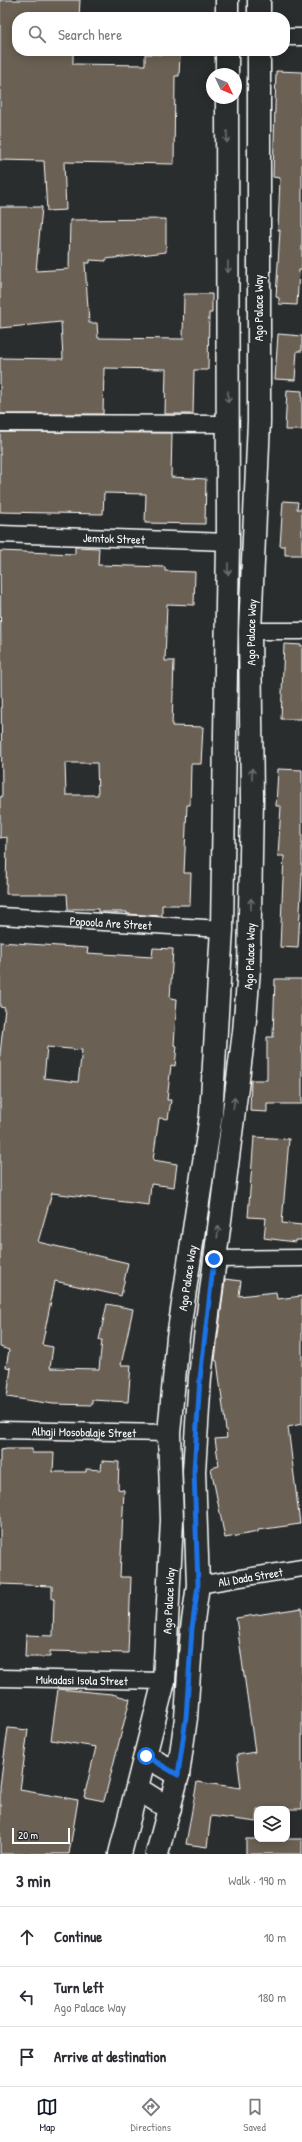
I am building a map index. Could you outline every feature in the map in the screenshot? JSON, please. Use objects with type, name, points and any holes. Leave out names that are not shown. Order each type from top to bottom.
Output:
[{"type":"main road","points":[[227,0],[227,12]]},
{"type":"main road","points":[[259,0],[259,12]]},
{"type":"main road","points":[[227,56],[227,68]]},
{"type":"main road","name":"Ago Palace Way","points":[[157,1854],[178,1775],[186,1718],[192,1628],[198,1585],[194,1471],[200,1378],[244,1032],[249,969],[252,799],[250,631],[259,421],[259,56]]},
{"type":"main road","name":"Ago Palace Way","points":[[120,1854],[138,1789],[164,1681],[172,1520],[169,1433],[178,1337],[211,1115],[222,929],[228,542],[227,104]]},
{"type":"main road","points":[[146,1756],[178,1775]]},
{"type":"main road","points":[[138,1789],[170,1809]]},
{"type":"street","points":[[290,37],[302,37]]},
{"type":"street","points":[[0,423],[228,424]]},
{"type":"street","name":"Jemtok Street","points":[[0,534],[228,542]]},
{"type":"street","points":[[250,631],[302,631]]},
{"type":"street","name":"Popoola Are Street","points":[[0,916],[222,929]]},
{"type":"street","points":[[214,1259],[302,1258]]},
{"type":"street","name":"Alhaji Mosobalaje Street","points":[[0,1430],[169,1433]]},
{"type":"street","name":"Ali Dada Street","points":[[198,1585],[302,1568]]},
{"type":"street","name":"Mukadasi Isola Street","points":[[0,1678],[164,1681]]},
{"type":"building","points":[[0,0],[80,0],[79,12],[12,12],[12,56],[73,56],[73,64],[145,65],[145,56],[180,56],[179,76],[175,76],[174,164],[64,162],[66,210],[47,211],[44,161],[0,160]]},
{"type":"building","points":[[276,71],[302,72],[302,270],[299,270],[297,305],[279,304],[279,298],[276,297],[280,230],[278,230],[280,178],[273,177]]},
{"type":"building","points":[[0,207],[42,207],[36,271],[69,269],[70,220],[166,219],[166,252],[106,259],[106,261],[90,260],[90,263],[85,263],[89,323],[97,323],[98,338],[183,339],[184,294],[212,294],[212,313],[209,313],[208,370],[194,370],[193,414],[165,414],[166,369],[104,368],[103,414],[0,414],[0,358],[63,359],[61,322],[0,328]]},
{"type":"building","points":[[278,334],[302,336],[302,351],[297,351],[295,380],[275,379]]},
{"type":"building","points":[[287,390],[302,391],[302,430],[285,430]]},
{"type":"building","points":[[0,432],[172,433],[171,477],[206,479],[205,524],[145,523],[146,494],[104,493],[103,514],[0,512]]},
{"type":"building","points":[[283,501],[298,502],[297,509],[302,509],[302,555],[285,555],[285,546],[280,546]]},
{"type":"building","points":[[75,547],[99,548],[98,565],[165,567],[165,571],[195,572],[194,605],[167,604],[165,661],[174,661],[172,726],[203,727],[201,764],[191,764],[190,805],[187,805],[184,873],[191,873],[190,905],[162,905],[162,916],[127,914],[127,912],[98,912],[98,909],[68,909],[67,894],[6,894],[7,837],[0,838],[0,797],[2,797],[0,551],[75,554]],"holes":[[[65,763],[97,763],[98,795],[66,795]]]},
{"type":"building","points":[[284,644],[302,645],[302,719],[281,719]]},
{"type":"building","points":[[278,769],[302,770],[302,875],[298,948],[280,947],[284,856],[278,856],[281,806],[276,806]]},
{"type":"building","points":[[0,942],[88,948],[87,953],[152,957],[153,948],[173,949],[170,998],[177,999],[174,1045],[177,1046],[175,1066],[171,1065],[167,1100],[171,1100],[168,1119],[159,1118],[153,1160],[177,1164],[174,1187],[151,1184],[149,1205],[52,1193],[38,1242],[128,1263],[121,1296],[55,1281],[42,1345],[53,1347],[50,1368],[99,1369],[102,1340],[99,1340],[107,1304],[133,1309],[121,1365],[131,1365],[128,1402],[92,1400],[92,1405],[53,1404],[7,1397],[11,1368],[6,1367],[9,1350],[0,1347],[0,1054],[5,1008],[0,1007]],"holes":[[[47,1047],[82,1050],[78,1082],[44,1078]]]},
{"type":"building","points":[[275,979],[302,979],[302,1104],[267,1104],[267,1112],[250,1111],[251,1080],[267,1080],[267,1037],[273,1037]]},
{"type":"building","points":[[254,1137],[289,1139],[282,1223],[302,1225],[302,1240],[295,1240],[295,1242],[264,1238],[266,1218],[248,1217]]},
{"type":"building","points":[[225,1279],[241,1281],[239,1296],[276,1292],[277,1299],[302,1296],[302,1424],[288,1427],[300,1524],[258,1530],[258,1532],[225,1538],[211,1468],[219,1466],[215,1439],[227,1438],[217,1361],[215,1360]]},
{"type":"building","points":[[32,1449],[32,1453],[54,1453],[53,1472],[86,1472],[86,1469],[101,1470],[102,1461],[119,1462],[118,1489],[124,1490],[120,1577],[131,1577],[128,1653],[50,1651],[50,1657],[25,1657],[26,1635],[53,1636],[54,1599],[52,1599],[52,1586],[0,1584],[0,1450]]},
{"type":"building","points":[[302,1608],[302,1809],[290,1809],[290,1806],[254,1806],[254,1822],[211,1816],[207,1847],[186,1844],[197,1782],[241,1788],[237,1755],[255,1752],[236,1618]]},
{"type":"building","points":[[58,1689],[112,1694],[130,1699],[104,1801],[84,1797],[96,1747],[51,1740]]},
{"type":"building","points":[[8,1728],[28,1730],[20,1790],[78,1800],[69,1854],[0,1854],[0,1786]]},
{"type":"building","points":[[246,1839],[254,1839],[254,1842],[290,1842],[290,1839],[302,1839],[302,1854],[246,1854]]},
{"type":"route","points":[[146,1756],[178,1775],[186,1718],[192,1628],[198,1585],[194,1471],[200,1378],[214,1259]]}]
